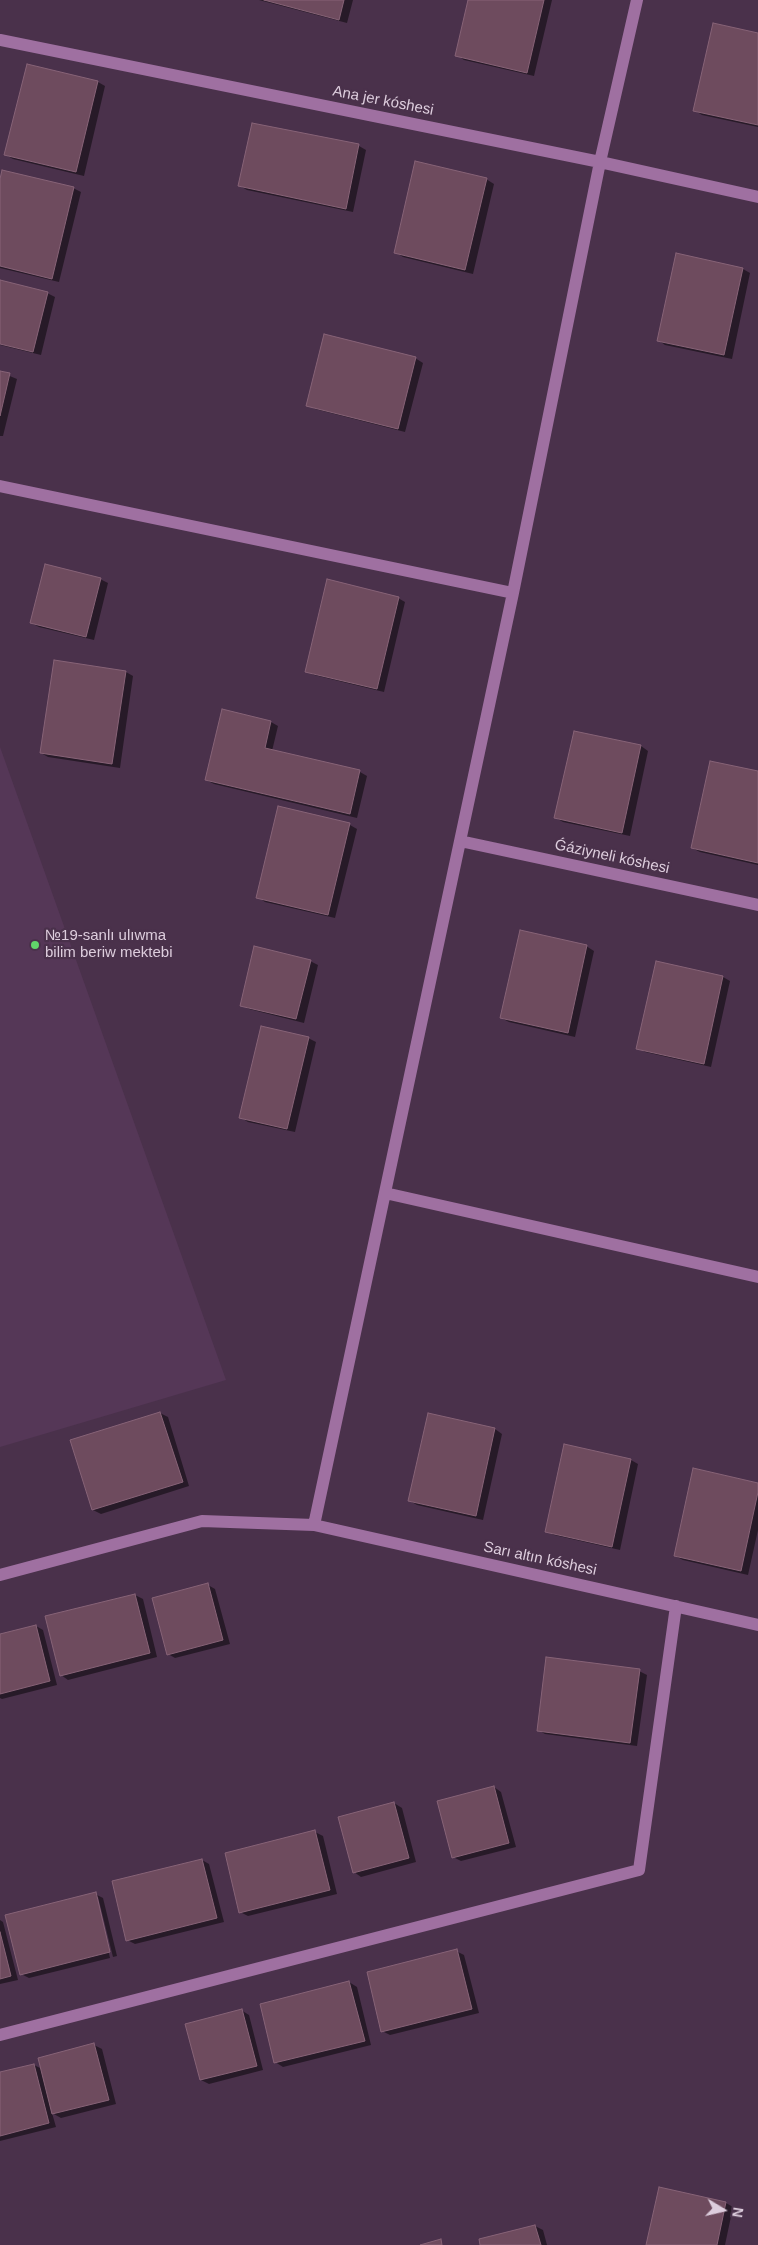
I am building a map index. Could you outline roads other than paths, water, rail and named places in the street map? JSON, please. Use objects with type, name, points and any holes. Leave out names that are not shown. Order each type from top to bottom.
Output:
[{"type":"street","points":[[314,1526],[513,593],[600,162],[637,0]]},
{"type":"street","name":"Ana jer kóshesi","points":[[0,40],[758,196]]},
{"type":"street","points":[[0,486],[513,593]]},
{"type":"street","name":"Ǵáziyneli kóshesi","points":[[460,841],[758,905]]},
{"type":"street","points":[[385,1193],[758,1277]]},
{"type":"street","name":"Sarı altın kóshesi","points":[[0,1575],[202,1521],[314,1526],[758,1625]]},
{"type":"street","points":[[0,2035],[639,1870],[676,1606]]},
{"type":"place","name":"№19-sanlı ulıwma bilim beriw mektebi","points":[[35,945]]}]
